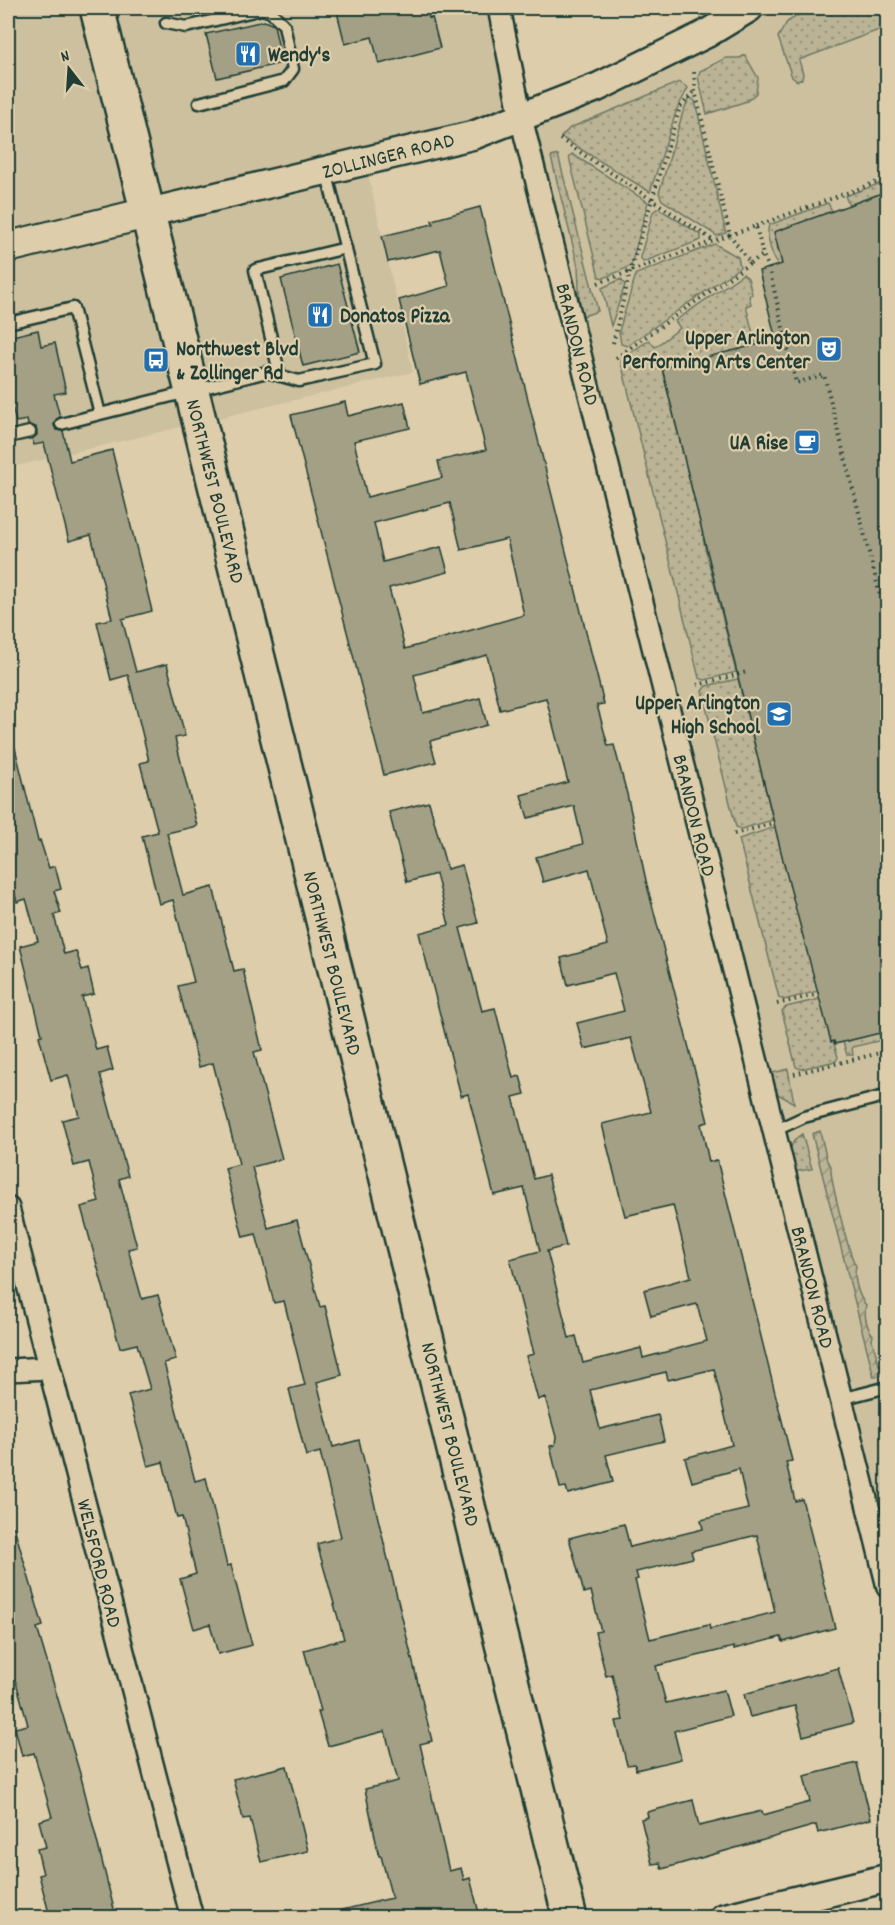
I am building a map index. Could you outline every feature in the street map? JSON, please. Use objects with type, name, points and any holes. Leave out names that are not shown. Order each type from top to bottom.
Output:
[{"type":"main road","name":"NORTHWEST BOULEVARD","points":[[97,8],[570,1917]]},
{"type":"main road","name":"ZOLLINGER ROAD","points":[[8,247],[147,213]]},
{"type":"street","name":"BRANDON ROAD","points":[[499,8],[521,118],[888,1587]]},
{"type":"street","name":"ZOLLINGER ROAD","points":[[147,213],[474,135],[598,87],[706,34],[749,8]]},
{"type":"street","name":"WELSFORD ROAD","points":[[8,1208],[192,1917]]},
{"type":"street","points":[[8,1370],[48,1368]]},
{"type":"street","points":[[723,1917],[888,1878]]},
{"type":"lane","points":[[166,23],[186,27],[262,9],[279,17],[284,25],[293,69],[284,81],[199,103]]},
{"type":"lane","points":[[61,424],[267,372],[299,381],[375,364],[326,170]]},
{"type":"lane","points":[[280,376],[255,270],[346,248]]},
{"type":"lane","points":[[8,323],[73,308],[99,414]]},
{"type":"lane","points":[[8,437],[30,432]]},
{"type":"lane","points":[[774,1131],[804,1117],[888,1095]]},
{"type":"lane","points":[[841,1399],[888,1387]]},
{"type":"path","points":[[694,71],[695,91],[730,235],[750,263]]},
{"type":"path","points":[[613,343],[630,272],[680,107],[695,91]]},
{"type":"path","points":[[560,139],[654,199],[714,241]]},
{"type":"path","points":[[597,283],[888,178]]},
{"type":"path","points":[[756,226],[763,255],[769,268],[796,383],[824,375],[888,627]]},
{"type":"path","points":[[616,358],[763,255]]},
{"type":"path","points":[[697,685],[747,672]]},
{"type":"path","points":[[734,834],[774,823]]},
{"type":"path","points":[[777,1004],[819,994]]},
{"type":"path","points":[[794,1074],[888,1051]]},
{"type":"shaded area","name":"Upper Arlington High School","points":[[8,8],[499,8],[521,117],[749,8],[887,8],[887,1587],[521,118],[365,161],[413,372],[8,468]]},
{"type":"shaded area","points":[[810,8],[887,8],[887,27],[799,60],[803,74],[802,79],[797,81],[792,77],[778,37],[787,22]]},
{"type":"shaded area","points":[[745,55],[758,78],[756,93],[747,101],[707,114],[698,77],[700,71],[726,58],[740,58]]},
{"type":"shaded area","points":[[679,82],[688,88],[677,109],[650,192],[561,137],[570,128]]},
{"type":"shaded area","points":[[690,97],[695,101],[726,233],[717,236],[662,200],[659,193],[683,112]]},
{"type":"shaded area","points":[[572,154],[648,202],[631,266],[604,278],[599,277],[569,157]]},
{"type":"shaded area","points":[[558,155],[598,311],[583,316],[580,312],[578,266],[551,157]]},
{"type":"shaded area","points":[[887,181],[887,191],[849,205],[845,196]]},
{"type":"shaded area","points":[[828,203],[832,211],[784,272],[771,250],[768,237],[769,225]]},
{"type":"shaded area","points":[[658,208],[701,235],[701,240],[643,262],[640,257],[653,212]]},
{"type":"shaded area","points":[[715,244],[738,257],[740,267],[627,346],[621,344],[619,331],[636,274]]},
{"type":"shaded area","points":[[743,274],[748,278],[752,294],[749,296],[751,304],[746,306],[755,342],[764,343],[662,369],[702,530],[713,536],[703,539],[736,672],[705,680],[699,678],[621,362],[623,358],[649,340],[655,347],[680,328],[675,321]]},
{"type":"shaded area","points":[[621,279],[625,285],[611,326],[602,288]]},
{"type":"shaded area","points":[[738,679],[773,820],[741,829],[736,827],[702,691],[706,686]]},
{"type":"shaded area","points":[[775,827],[818,991],[784,1000],[779,998],[739,839]]},
{"type":"shaded area","points":[[820,999],[838,1057],[836,1061],[801,1069],[796,1067],[782,1011],[786,1007]]},
{"type":"shaded area","points":[[887,1031],[887,1039],[852,1047],[853,1055],[847,1055],[843,1042]]},
{"type":"shaded area","points":[[788,1069],[794,1103],[774,1092],[769,1074]]},
{"type":"shaded area","points":[[820,1131],[827,1161],[831,1166],[833,1185],[845,1233],[856,1266],[857,1286],[866,1305],[867,1325],[873,1335],[872,1340],[879,1365],[887,1364],[887,1373],[874,1377],[812,1134]]},
{"type":"shaded area","points":[[802,1134],[812,1169],[793,1172],[791,1146]]},
{"type":"building","points":[[336,8],[426,8],[429,18],[432,17],[440,48],[379,64],[372,37],[345,44]]},
{"type":"building","name":"Wendy's","points":[[264,21],[274,25],[282,63],[217,78],[206,34]]},
{"type":"building","points":[[888,191],[888,1031],[835,1044],[834,1041],[831,1042],[786,872],[662,368],[776,340],[759,271],[782,264],[774,232]]},
{"type":"building","points":[[480,207],[604,704],[597,705],[608,746],[614,745],[647,885],[708,1122],[701,1124],[709,1162],[717,1160],[792,1461],[786,1462],[795,1501],[802,1499],[835,1628],[783,1642],[781,1637],[656,1666],[666,1703],[724,1690],[731,1716],[674,1731],[681,1759],[636,1770],[635,1764],[627,1765],[616,1721],[623,1720],[612,1674],[606,1676],[595,1632],[601,1631],[591,1591],[584,1593],[569,1538],[624,1524],[630,1547],[703,1529],[701,1520],[748,1509],[739,1469],[692,1482],[685,1458],[732,1445],[714,1369],[668,1380],[666,1372],[590,1390],[600,1429],[658,1415],[664,1441],[606,1455],[613,1482],[568,1494],[566,1487],[560,1488],[550,1446],[555,1445],[556,1437],[545,1397],[538,1400],[526,1356],[534,1354],[510,1259],[540,1251],[524,1188],[494,1195],[468,1094],[461,1096],[419,933],[449,925],[436,874],[407,882],[389,812],[429,802],[447,869],[462,865],[478,923],[460,928],[482,1011],[495,1008],[513,1078],[520,1076],[525,1094],[513,1097],[534,1179],[548,1175],[566,1246],[547,1251],[569,1338],[576,1336],[583,1363],[641,1348],[643,1358],[707,1341],[697,1304],[651,1316],[644,1290],[691,1277],[680,1232],[673,1205],[625,1216],[609,1153],[602,1124],[651,1112],[631,1038],[584,1049],[577,1023],[624,1011],[614,973],[568,985],[561,958],[608,945],[589,869],[543,882],[536,857],[583,844],[574,806],[528,818],[521,795],[568,782],[546,698],[500,710],[487,655],[414,675],[423,713],[480,698],[487,725],[430,741],[436,762],[384,775],[291,415],[345,402],[348,416],[404,402],[410,428],[354,441],[367,497],[442,478],[438,461],[486,450],[466,372],[420,384],[399,300],[449,286],[440,250],[388,262],[382,236],[433,224],[432,220]],"holes":[[[450,503],[461,550],[507,539],[524,615],[405,649],[389,588],[448,572],[441,547],[383,562],[374,523]],[[757,1535],[775,1612],[710,1629],[709,1625],[650,1639],[635,1580],[638,1579],[636,1572],[693,1558],[691,1551]]]},
{"type":"building","name":"Donatos Pizza","points":[[337,264],[360,352],[303,366],[281,279]]},
{"type":"building","points":[[38,330],[41,346],[55,343],[66,392],[54,394],[60,417],[54,425],[56,430],[63,431],[70,461],[112,450],[152,611],[122,619],[136,672],[167,664],[185,736],[175,738],[197,826],[167,833],[183,895],[213,887],[234,971],[243,969],[262,1050],[254,1052],[282,1159],[252,1167],[268,1228],[297,1220],[320,1307],[325,1306],[342,1375],[317,1382],[333,1447],[359,1440],[432,1741],[420,1744],[449,1871],[461,1868],[464,1880],[470,1878],[480,1917],[343,1917],[342,1910],[392,1898],[381,1856],[379,1856],[365,1789],[398,1781],[385,1731],[328,1746],[318,1712],[321,1711],[304,1650],[344,1639],[317,1544],[341,1537],[320,1452],[306,1456],[289,1389],[305,1385],[284,1301],[274,1303],[256,1234],[243,1237],[225,1168],[239,1164],[213,1063],[199,1067],[178,986],[194,982],[173,900],[159,904],[142,836],[158,832],[140,763],[149,761],[128,675],[111,680],[97,622],[112,619],[91,535],[69,541],[44,443],[34,445],[32,439],[37,435],[36,427],[28,425],[27,420],[16,422],[12,407],[8,408],[8,337]]},
{"type":"building","points":[[15,748],[38,841],[40,840],[49,868],[55,866],[61,889],[54,891],[61,913],[54,915],[64,954],[76,951],[82,970],[88,968],[94,994],[82,997],[96,1050],[107,1047],[113,1070],[100,1074],[128,1176],[119,1179],[137,1247],[128,1249],[142,1299],[158,1295],[176,1360],[164,1363],[195,1481],[206,1478],[227,1566],[231,1565],[252,1645],[218,1654],[210,1624],[194,1629],[180,1579],[196,1574],[182,1517],[177,1518],[163,1462],[148,1466],[128,1395],[150,1389],[137,1344],[120,1348],[81,1207],[99,1202],[89,1162],[74,1166],[62,1120],[79,1116],[68,1075],[51,1080],[39,1036],[42,1035],[20,946],[38,941],[26,899],[17,902],[11,881],[8,882],[8,749]]},
{"type":"building","points":[[14,1527],[43,1626],[37,1628],[81,1777],[116,1917],[50,1917],[39,1875],[43,1874],[37,1849],[46,1847],[39,1821],[52,1817],[34,1753],[22,1756],[15,1728],[28,1725],[16,1682],[10,1683],[8,1672],[8,1528]]},
{"type":"building","points":[[838,1668],[853,1723],[803,1736],[795,1706],[750,1717],[744,1694]]},
{"type":"building","points":[[857,1763],[871,1819],[818,1833],[816,1825],[662,1869],[660,1863],[652,1864],[641,1819],[648,1817],[647,1812],[693,1800],[699,1826],[762,1811],[763,1815],[810,1802],[804,1776]]},
{"type":"building","points":[[287,1766],[308,1851],[261,1862],[250,1818],[243,1819],[233,1779]]},
{"type":"place","name":"Wendy's","points":[[248,54]]},
{"type":"place","name":"Donatos Pizza","points":[[320,315]]},
{"type":"place","name":"Upper Arlington Performing Arts Center","points":[[829,349]]},
{"type":"place","name":"Northwest Blvd & Zollinger Rd","points":[[156,360]]},
{"type":"place","name":"UA Rise","points":[[807,442]]},
{"type":"place","name":"Upper Arlington High School","points":[[779,714]]}]
